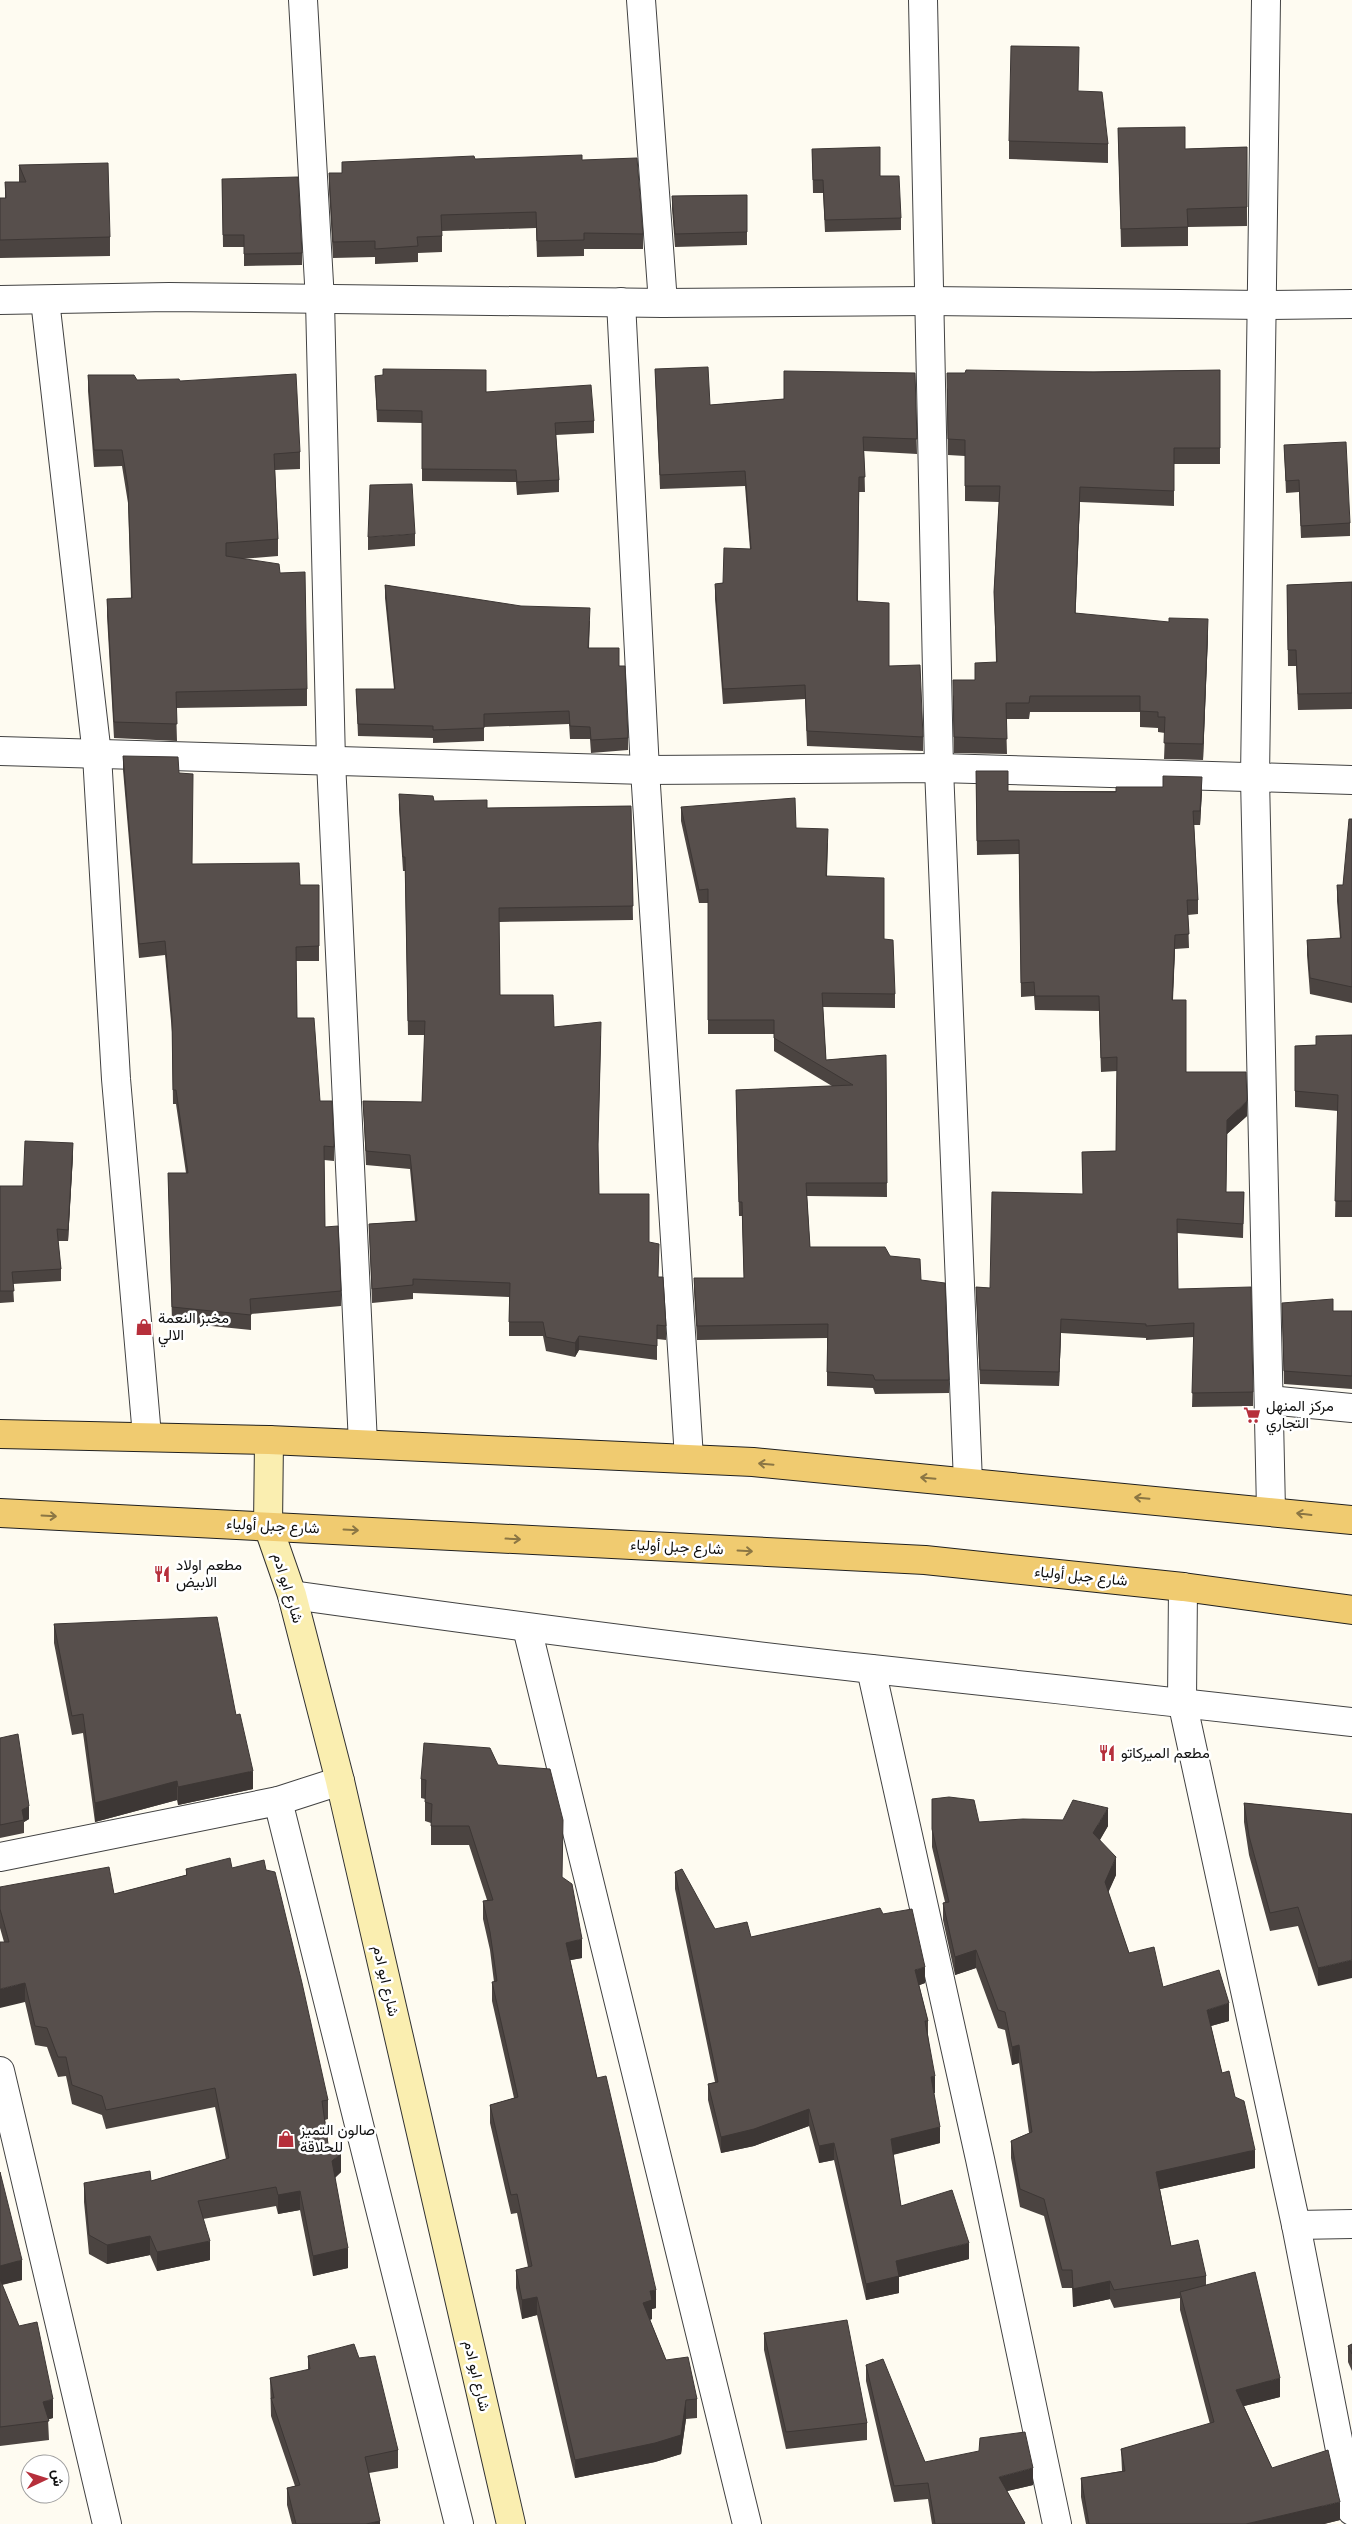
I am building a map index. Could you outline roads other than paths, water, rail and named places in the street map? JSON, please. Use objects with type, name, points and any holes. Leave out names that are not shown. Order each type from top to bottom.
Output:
[{"type":"main road","points":[[0,1434],[270,1440],[688,1458],[1271,1510],[1352,1520]]},
{"type":"main road","name":"شارع جبل أولياء","points":[[0,1513],[925,1560],[1183,1587],[1352,1610]]},
{"type":"street","points":[[303,0],[320,300],[330,761],[363,1444]]},
{"type":"street","points":[[641,0],[663,303]]},
{"type":"street","points":[[923,0],[939,768],[968,1482]]},
{"type":"street","points":[[1266,0],[1255,778],[1271,1510]]},
{"type":"street","points":[[0,300],[169,297],[663,303],[930,301],[1262,305],[1352,304]]},
{"type":"street","points":[[45,300],[97,755],[116,1079],[146,1436]]},
{"type":"street","points":[[621,302],[645,770],[688,1458]]},
{"type":"street","points":[[0,751],[645,770],[939,768],[1352,780]]},
{"type":"street","points":[[1269,1400],[1352,1408]]},
{"type":"street","name":"شارع ابو ادم","points":[[270,1440],[268,1526],[292,1595],[340,1781],[511,2524]]},
{"type":"street","points":[[1183,1587],[1182,1701],[1296,2225],[1352,2511]]},
{"type":"street","points":[[292,1595],[527,1628],[871,1669],[1182,1701],[1352,1722]]},
{"type":"street","points":[[527,1628],[747,2524]]},
{"type":"street","points":[[871,1669],[980,2159],[1057,2524]]},
{"type":"street","points":[[0,1857],[278,1801],[340,1781]]},
{"type":"street","points":[[278,1801],[459,2524]]},
{"type":"street","points":[[0,2071],[108,2524]]},
{"type":"street","points":[[1296,2225],[1352,2224]]},
{"type":"place","name":"مخبز النعمة الالي","points":[[144,1327]]},
{"type":"place","name":"مركز المنهل التجاري","points":[[1252,1415]]},
{"type":"place","name":"مطعم اولاد الابيض","points":[[162,1574]]},
{"type":"place","name":"مطعم الميركاتو","points":[[1107,1753]]},
{"type":"place","name":"صالون التميز للحلاقة","points":[[286,2139]]}]
